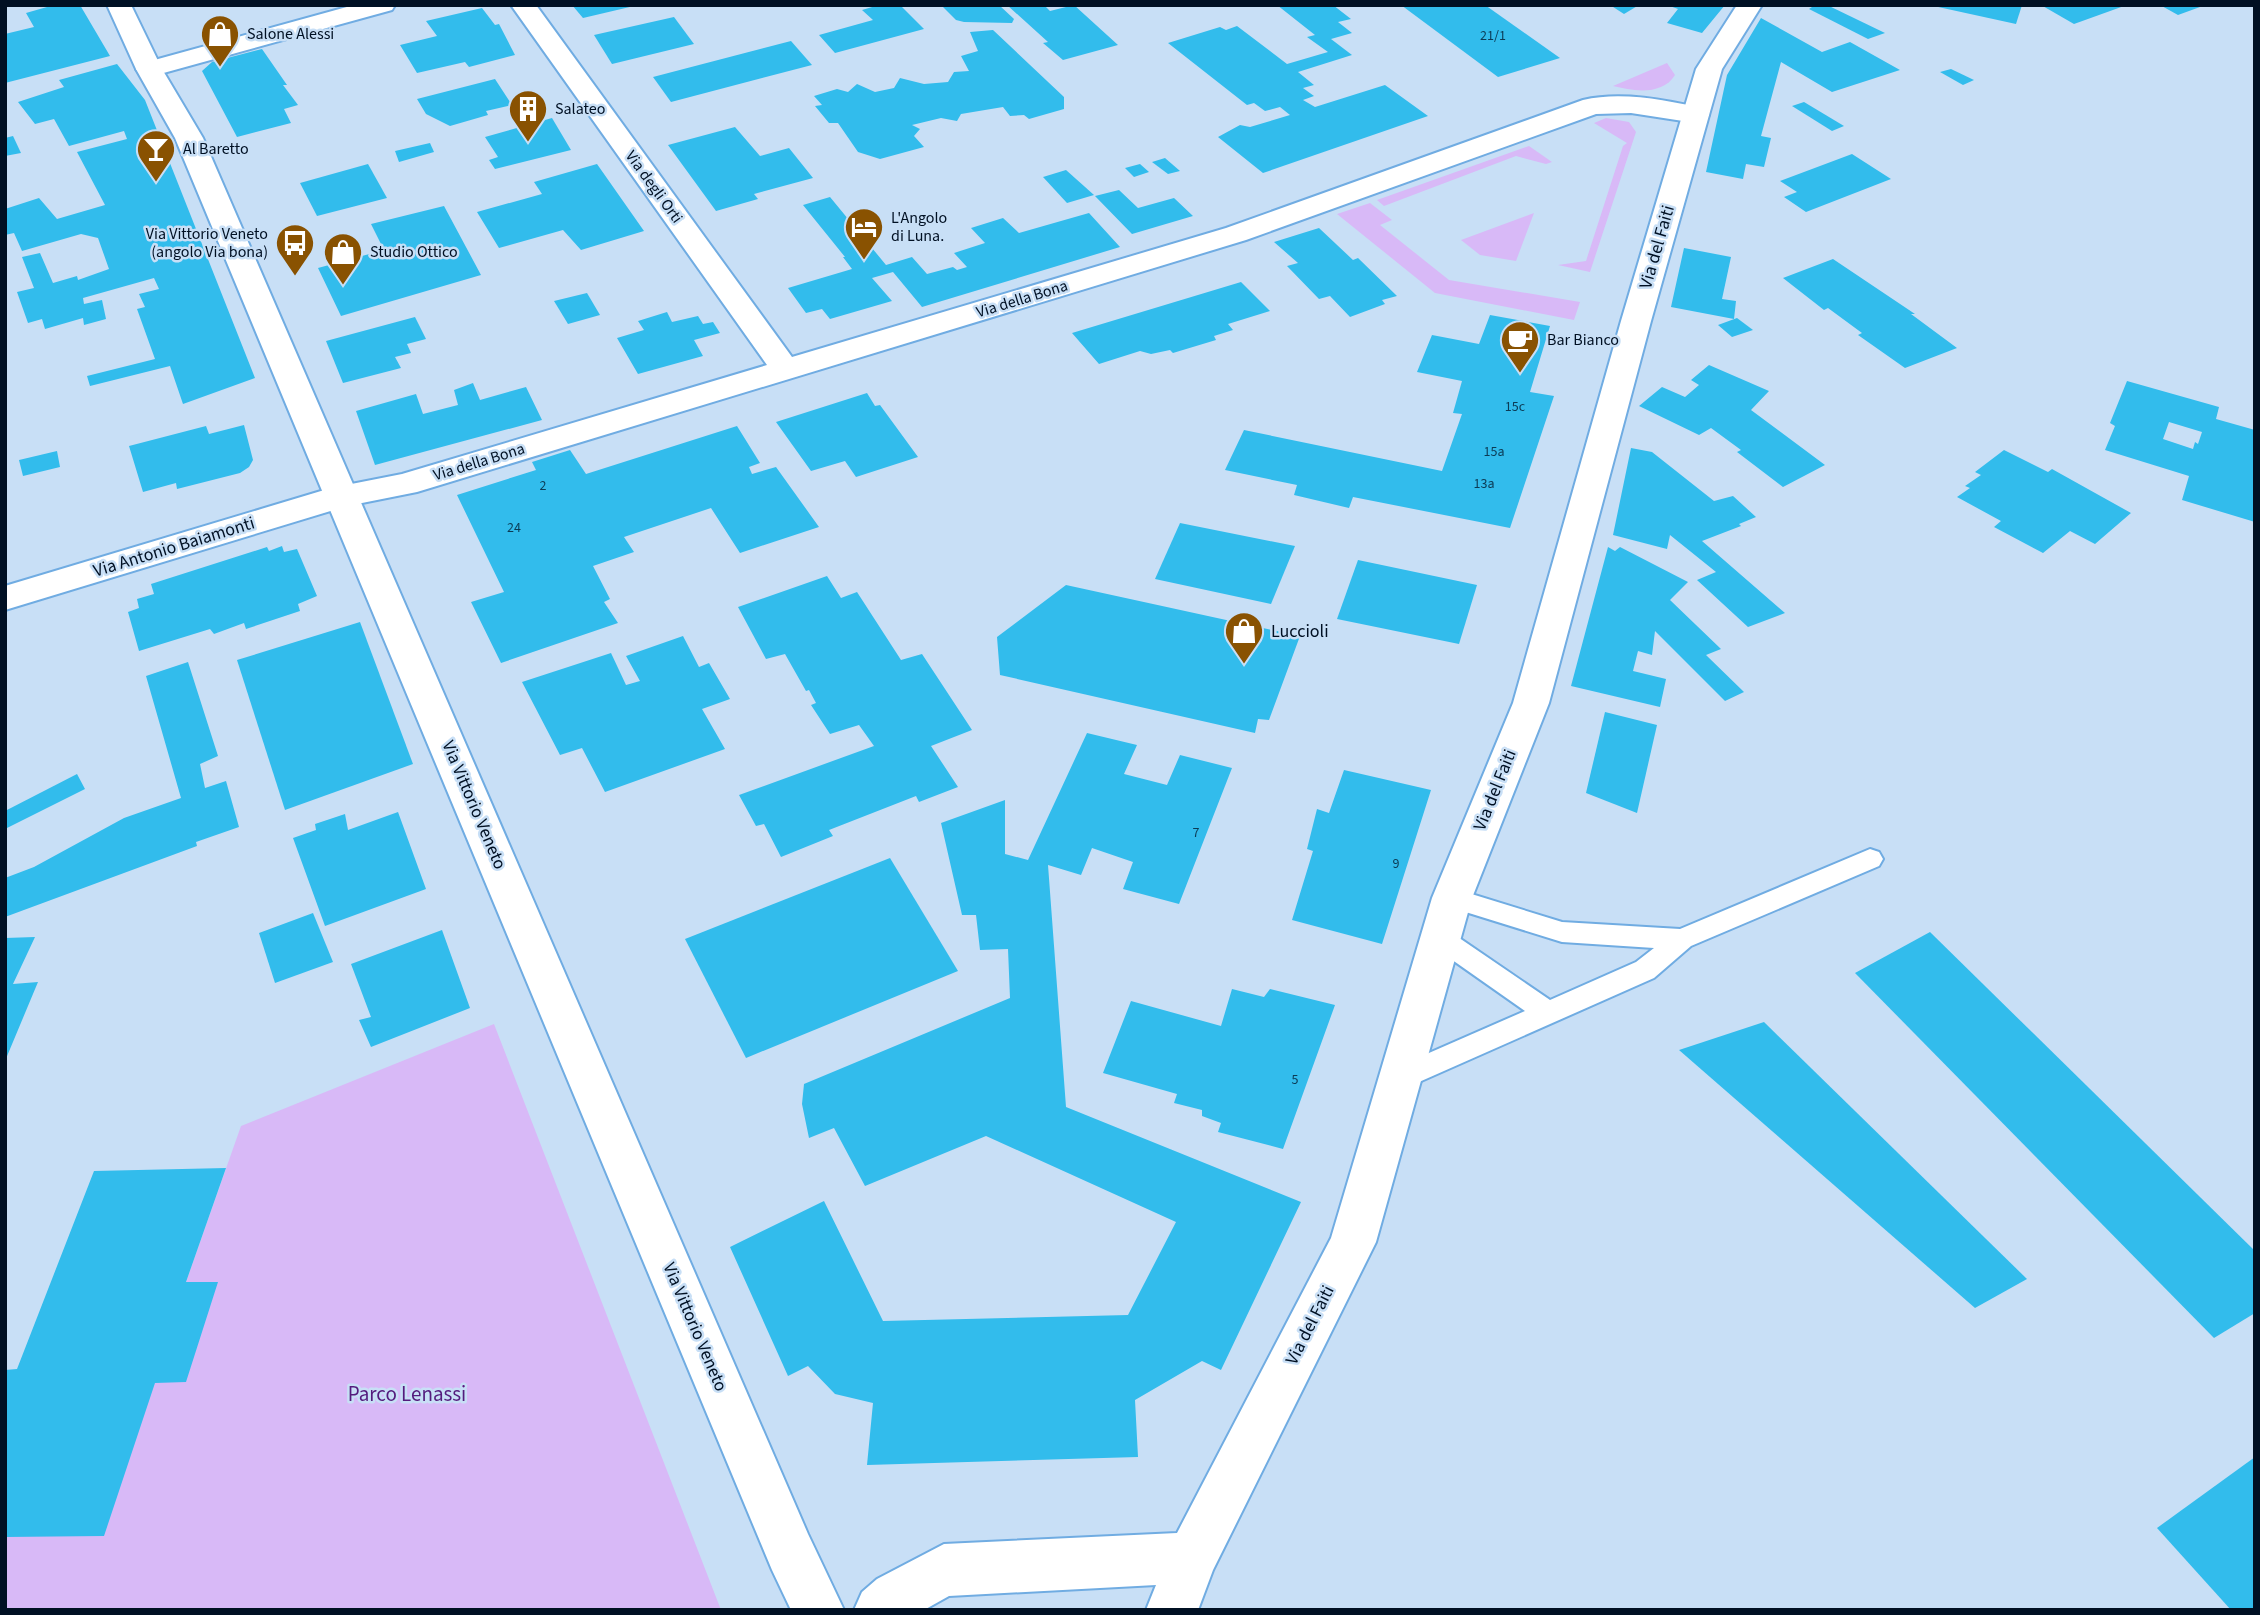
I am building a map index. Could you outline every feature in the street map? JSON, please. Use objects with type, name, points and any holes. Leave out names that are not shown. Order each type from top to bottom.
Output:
[{"type":"street","name":"Via Vittorio Veneto","points":[[119,5],[149,69],[189,138],[784,1539],[818,1610]]},
{"type":"street","points":[[149,69],[383,5]]},
{"type":"street","name":"Via degli Orti","points":[[523,5],[785,369]]},
{"type":"street","name":"Via del Faiti","points":[[1172,1610],[1192,1558],[1353,1242],[1451,898],[1531,703],[1636,321],[1709,69],[1750,5]]},
{"type":"street","name":"Via della Bona","points":[[343,496],[405,484],[1236,234],[1592,106],[1624,104],[1696,115]]},
{"type":"street","name":"Via Antonio Baiamonti","points":[[5,598],[343,496]]},
{"type":"street","points":[[880,1610],[895,1597],[944,1570],[1192,1558]]},
{"type":"lane","points":[[1400,1078],[1644,970],[1682,939],[1870,859]]},
{"type":"lane","points":[[1451,898],[1562,932],[1682,939]]},
{"type":"lane","points":[[1440,938],[1548,1013]]},
{"type":"green space","points":[[1667,63],[1675,75],[1663,86],[1638,90],[1613,86]]},
{"type":"green space","points":[[1606,118],[1629,122],[1636,132],[1590,272],[1558,265],[1586,261],[1623,146],[1627,143],[1594,123]]},
{"type":"green space","points":[[1529,146],[1552,162],[1546,164],[1516,156],[1384,206],[1377,200]]},
{"type":"green space","points":[[1370,203],[1392,220],[1380,225],[1449,280],[1580,302],[1574,320],[1435,293],[1337,214]]},
{"type":"green space","points":[[1534,213],[1516,261],[1480,255],[1461,240]]},
{"type":"green space","name":"Parco Lenassi","points":[[494,1024],[721,1610],[5,1610],[5,1537],[155,1383],[217,1282],[186,1282],[241,1126]]},
{"type":"building","points":[[54,5],[80,5],[110,56],[5,83],[5,34],[34,27],[26,13]]},
{"type":"building","points":[[572,5],[634,5],[634,6],[583,18]]},
{"type":"building","points":[[879,5],[900,5],[924,29],[835,53],[819,35],[873,20],[862,10]]},
{"type":"building","points":[[941,5],[999,5],[1014,19],[1012,23],[964,22],[956,20]]},
{"type":"building","points":[[1007,5],[1044,5],[1050,11],[1074,5],[1118,45],[1063,60],[1043,43],[1048,42]]},
{"type":"building","points":[[1277,5],[1333,5],[1351,19],[1338,22],[1352,33],[1331,39],[1352,55],[1298,72],[1314,85],[1303,88],[1314,96],[1303,100],[1315,107],[1385,85],[1428,116],[1263,173],[1218,137],[1240,125],[1250,127],[1290,115],[1280,107],[1265,111],[1254,103],[1247,105],[1168,43],[1220,27],[1226,30],[1237,26],[1287,64],[1328,52],[1307,37],[1315,35]]},
{"type":"building","points":[[1401,5],[1485,5],[1560,58],[1498,77]]},
{"type":"building","points":[[1610,5],[1639,5],[1624,14]]},
{"type":"building","points":[[1667,5],[1725,5],[1702,33],[1667,23],[1678,9]]},
{"type":"building","points":[[1815,5],[1827,5],[1885,33],[1868,39],[1809,9]]},
{"type":"building","points":[[1929,5],[2022,5],[2016,24]]},
{"type":"building","points":[[2041,5],[2124,5],[2124,6],[2074,24]]},
{"type":"building","points":[[2160,5],[2198,5],[2200,7],[2178,15]]},
{"type":"building","points":[[482,8],[495,25],[499,24],[515,55],[469,67],[465,62],[417,73],[400,45],[437,36],[426,21]]},
{"type":"building","points":[[674,17],[694,44],[612,64],[594,35]]},
{"type":"building","points":[[1761,18],[1822,52],[1850,42],[1900,70],[1832,92],[1781,62],[1761,136],[1771,138],[1764,167],[1746,164],[1743,179],[1706,172],[1727,75]]},
{"type":"building","points":[[993,30],[1064,97],[1064,109],[1029,119],[1024,115],[1010,116],[1003,107],[961,114],[957,121],[941,118],[912,125],[920,129],[914,136],[924,147],[880,159],[858,152],[838,123],[829,123],[815,106],[822,105],[814,96],[837,89],[848,92],[857,84],[875,92],[894,88],[900,78],[924,84],[948,82],[954,72],[969,71],[961,56],[978,51],[970,32]]},
{"type":"building","points":[[791,41],[812,65],[671,102],[653,77]]},
{"type":"building","points":[[262,49],[298,105],[284,109],[291,123],[237,137],[202,71],[212,62]]},
{"type":"building","points":[[117,64],[145,100],[255,378],[183,404],[170,366],[90,386],[87,376],[155,359],[137,309],[145,307],[139,294],[159,289],[154,278],[83,298],[84,304],[102,300],[106,319],[84,325],[83,318],[45,329],[42,319],[28,323],[17,292],[34,288],[22,257],[40,253],[53,283],[77,276],[78,280],[109,269],[98,238],[81,234],[22,251],[14,233],[5,235],[5,209],[39,198],[57,219],[105,205],[77,152],[127,139],[124,131],[69,146],[54,119],[35,124],[18,102],[64,87],[59,80]]},
{"type":"building","points":[[1951,69],[1974,80],[1963,85],[1940,72]]},
{"type":"building","points":[[495,79],[512,105],[486,111],[488,115],[450,126],[426,114],[417,99]]},
{"type":"building","points":[[1804,102],[1844,126],[1832,131],[1792,106]]},
{"type":"building","name":"Salateo","points":[[552,118],[571,150],[495,169],[489,160],[498,157],[485,137]]},
{"type":"building","points":[[735,127],[760,156],[789,148],[813,178],[754,194],[758,199],[716,211],[668,145]]},
{"type":"building","points":[[13,136],[21,153],[5,156],[5,138]]},
{"type":"building","points":[[430,143],[434,152],[399,162],[395,151]]},
{"type":"building","points":[[1852,154],[1891,179],[1806,212],[1784,197],[1797,192],[1780,181]]},
{"type":"building","points":[[1165,158],[1180,171],[1168,174],[1152,162]]},
{"type":"building","points":[[368,164],[387,198],[317,216],[300,183]]},
{"type":"building","points":[[597,164],[644,231],[581,250],[563,230],[499,248],[477,212],[542,194],[534,182]]},
{"type":"building","points":[[1140,164],[1149,172],[1134,177],[1125,168]]},
{"type":"building","points":[[1066,170],[1094,195],[1067,203],[1043,177]]},
{"type":"building","points":[[1119,190],[1138,208],[1174,198],[1193,216],[1132,234],[1095,196]]},
{"type":"building","points":[[830,197],[886,265],[912,257],[927,274],[953,267],[957,270],[967,267],[954,253],[985,243],[971,228],[1003,218],[1019,233],[1089,213],[1120,247],[922,307],[893,272],[872,278],[892,301],[830,319],[822,309],[806,313],[788,288],[852,269],[803,205]]},
{"type":"building","points":[[444,206],[481,275],[341,316],[318,268],[384,250],[371,224]]},
{"type":"building","points":[[1319,228],[1353,260],[1358,258],[1397,296],[1382,300],[1385,304],[1350,317],[1330,296],[1319,299],[1287,266],[1298,263],[1274,242]]},
{"type":"building","points":[[1684,248],[1731,257],[1722,299],[1736,301],[1734,319],[1671,307]]},
{"type":"building","points":[[1833,259],[1915,314],[1911,314],[1957,348],[1905,368],[1858,335],[1862,333],[1828,308],[1824,310],[1783,278]]},
{"type":"building","points":[[1241,282],[1270,311],[1228,324],[1233,330],[1214,336],[1216,340],[1173,353],[1170,350],[1151,354],[1140,351],[1099,364],[1072,333]]},
{"type":"building","points":[[587,293],[600,315],[568,324],[554,301]]},
{"type":"building","points":[[667,312],[672,322],[698,316],[703,324],[713,322],[720,333],[694,340],[703,356],[638,374],[617,338],[644,330],[638,321]]},
{"type":"building","points":[[1490,315],[1550,326],[1530,392],[1554,396],[1510,528],[1353,497],[1349,508],[1294,495],[1297,485],[1225,470],[1244,430],[1442,471],[1462,414],[1453,413],[1462,381],[1417,372],[1432,335],[1479,344]]},
{"type":"building","points":[[415,317],[426,339],[407,344],[411,353],[395,357],[401,368],[343,383],[326,341]]},
{"type":"building","points":[[1737,318],[1753,330],[1732,337],[1718,325]]},
{"type":"building","points":[[1709,365],[1769,391],[1751,410],[1825,465],[1783,487],[1711,428],[1699,435],[1639,406],[1662,387],[1685,397],[1699,385],[1691,380]]},
{"type":"building","points":[[2127,381],[2219,407],[2216,419],[2255,430],[2255,522],[2182,500],[2189,476],[2105,450],[2115,426],[2110,423]],"holes":[[[2169,422],[2202,432],[2193,449],[2163,439]]]},
{"type":"building","points":[[473,383],[480,400],[526,387],[542,420],[375,465],[356,411],[416,394],[423,414],[458,405],[454,390]]},
{"type":"building","points":[[867,393],[875,406],[880,405],[918,457],[856,477],[845,461],[811,471],[776,422]]},
{"type":"building","points":[[244,425],[253,460],[249,467],[240,473],[177,489],[176,483],[143,492],[129,446],[206,426],[209,434]]},
{"type":"building","points":[[737,426],[760,463],[749,467],[752,474],[776,467],[819,527],[740,553],[711,508],[624,537],[634,552],[593,566],[610,599],[604,602],[618,623],[501,663],[471,602],[504,592],[457,495],[536,470],[532,462],[570,450],[586,474]]},
{"type":"building","points":[[1631,448],[1652,452],[1714,501],[1733,496],[1756,517],[1739,524],[1741,526],[1702,541],[1785,613],[1748,627],[1697,580],[1716,572],[1670,535],[1667,549],[1613,535]]},
{"type":"building","points":[[2004,450],[2048,472],[2052,469],[2131,513],[2095,544],[2070,531],[2043,553],[1994,527],[2001,521],[1957,497],[1970,488],[1965,486],[1981,475],[1975,472]]},
{"type":"building","points":[[57,451],[60,467],[23,476],[19,460]]},
{"type":"building","points":[[1180,523],[1295,546],[1271,604],[1155,579]]},
{"type":"building","points":[[282,546],[284,552],[297,549],[317,596],[298,604],[300,611],[246,629],[244,623],[214,634],[210,629],[139,651],[128,612],[139,608],[137,599],[154,594],[151,584],[267,547],[269,551]]},
{"type":"building","points":[[1608,547],[1615,551],[1620,547],[1688,582],[1670,600],[1721,649],[1706,655],[1744,692],[1725,701],[1655,631],[1652,655],[1638,651],[1633,671],[1666,679],[1660,707],[1571,686]]},
{"type":"building","points":[[1358,560],[1477,585],[1459,644],[1337,619]]},
{"type":"building","points":[[827,576],[841,598],[857,592],[901,660],[922,654],[972,730],[931,746],[958,787],[919,802],[916,796],[829,830],[833,836],[781,857],[764,824],[756,826],[739,795],[874,746],[859,725],[830,734],[811,705],[816,703],[809,690],[806,691],[785,654],[766,659],[738,607]]},
{"type":"building","points":[[1066,585],[1300,636],[1269,720],[1258,719],[1255,733],[1000,675],[997,637]]},
{"type":"building","points":[[360,622],[413,764],[285,810],[237,660]]},
{"type":"building","points":[[683,636],[699,667],[709,663],[730,699],[702,709],[725,749],[605,792],[582,748],[560,755],[522,682],[611,653],[626,685],[640,681],[626,656]]},
{"type":"building","points":[[188,662],[218,756],[200,764],[205,788],[226,781],[239,827],[196,842],[197,846],[5,917],[5,878],[34,867],[124,818],[181,798],[146,676]]},
{"type":"building","points":[[1605,712],[1657,725],[1637,813],[1586,793]]},
{"type":"building","points":[[1087,733],[1137,745],[1124,774],[1167,785],[1180,755],[1232,768],[1179,904],[1123,889],[1133,862],[1092,848],[1081,875],[1048,865],[1066,1107],[1301,1202],[1221,1370],[1202,1361],[1135,1400],[1138,1457],[867,1465],[873,1403],[835,1394],[808,1366],[788,1376],[730,1247],[824,1201],[883,1321],[1128,1315],[1176,1222],[986,1136],[865,1186],[834,1128],[809,1138],[802,1104],[804,1084],[1010,998],[1008,949],[980,950],[976,915],[962,915],[941,823],[1005,800],[1005,854],[1028,860]]},
{"type":"building","points":[[1344,770],[1431,790],[1382,944],[1292,920],[1313,851],[1307,849],[1317,809],[1329,813]]},
{"type":"building","points":[[77,774],[85,789],[5,829],[5,811]]},
{"type":"building","points":[[398,812],[426,889],[325,926],[293,838],[316,830],[315,824],[345,814],[348,830]]},
{"type":"building","points":[[890,858],[958,971],[746,1058],[685,939]]},
{"type":"building","points":[[313,913],[333,962],[275,983],[259,933]]},
{"type":"building","points":[[442,930],[470,1008],[371,1047],[359,1020],[371,1017],[351,964]]},
{"type":"building","points":[[1930,932],[2255,1251],[2255,1313],[2214,1338],[1855,973]]},
{"type":"building","points":[[35,937],[13,984],[38,982],[5,1061],[5,938]]},
{"type":"building","points":[[1232,989],[1264,997],[1270,989],[1335,1005],[1283,1149],[1218,1132],[1221,1123],[1202,1116],[1202,1110],[1174,1103],[1177,1094],[1103,1073],[1131,1001],[1221,1026]]},
{"type":"building","points":[[1764,1022],[2027,1279],[1975,1308],[1679,1050]]},
{"type":"building","points":[[226,1168],[186,1282],[218,1282],[186,1382],[155,1383],[104,1536],[5,1537],[5,1370],[17,1369],[94,1171]]},
{"type":"building","points":[[2255,1457],[2255,1610],[2231,1610],[2157,1528]]},
{"type":"place","name":"Salone Alessi","points":[[220,68]]},
{"type":"place","name":"Salateo","points":[[528,143]]},
{"type":"place","name":"Al Baretto","points":[[156,183]]},
{"type":"place","name":"L'Angolo di Luna.","points":[[864,261]]},
{"type":"place","name":"Via Vittorio Veneto (angolo Via bona)","points":[[295,277]]},
{"type":"place","name":"Studio Ottico","points":[[343,286]]},
{"type":"place","name":"Bar Bianco","points":[[1520,374]]},
{"type":"place","name":"Luccioli","points":[[1244,665]]}]
